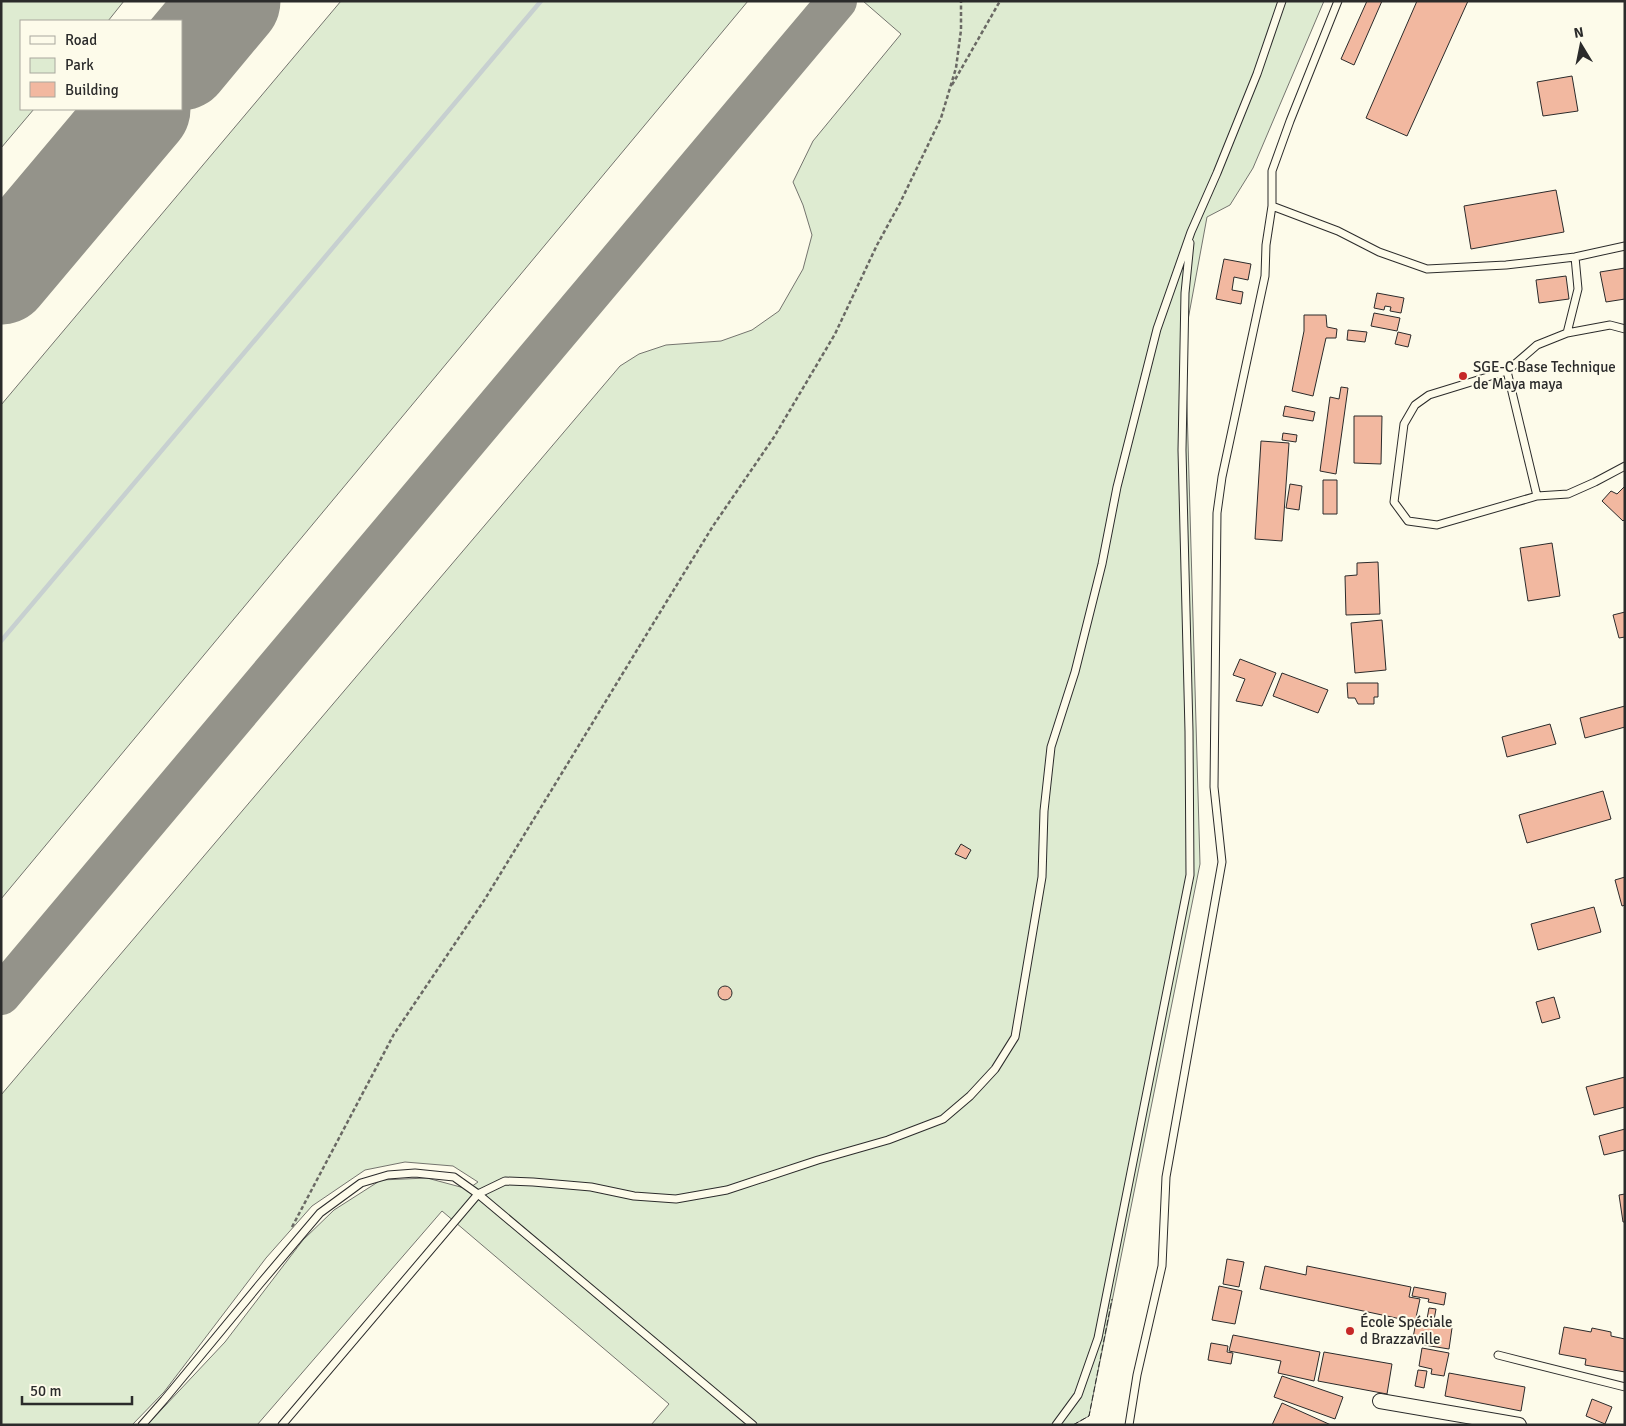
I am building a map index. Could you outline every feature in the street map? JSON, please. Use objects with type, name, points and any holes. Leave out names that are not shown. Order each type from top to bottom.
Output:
[{"type":"street","points":[[1380,1401],[1519,1425]]},
{"type":"lane","points":[[282,1425],[478,1194],[505,1181],[591,1187],[634,1196],[676,1198],[727,1190],[818,1160],[888,1140],[942,1119],[970,1096],[995,1069],[1015,1037],[1042,877],[1044,811],[1051,747],[1082,645],[1102,564],[1117,487],[1156,329],[1191,232],[1253,83],[1282,1]]},
{"type":"lane","points":[[1129,1425],[1137,1375],[1162,1266],[1166,1178],[1222,862],[1214,787],[1217,513],[1222,477],[1265,276],[1266,246],[1272,206],[1272,172],[1293,112],[1338,1]]},
{"type":"lane","points":[[1272,206],[1338,231],[1379,252],[1427,269],[1506,265],[1575,257],[1625,246]]},
{"type":"lane","points":[[1056,1425],[1078,1395],[1098,1338],[1190,875],[1189,731],[1182,450],[1185,293],[1191,232]]},
{"type":"lane","points":[[1567,333],[1578,289],[1575,257]]},
{"type":"lane","points":[[1625,329],[1610,325],[1567,333],[1537,345],[1507,371],[1429,395],[1415,405],[1404,424],[1394,502],[1408,521],[1437,525],[1537,496],[1568,494],[1625,466]]},
{"type":"lane","points":[[1507,371],[1537,496]]},
{"type":"lane","points":[[142,1425],[320,1213],[361,1183],[388,1175],[415,1173],[454,1177],[478,1194],[753,1425]]},
{"type":"lane","points":[[1498,1355],[1625,1387]]},
{"type":"path","points":[[290,1231],[394,1034],[486,899],[713,526],[774,437],[835,334],[877,244],[900,203],[941,118],[956,68],[961,30],[961,1]]},
{"type":"path","points":[[949,91],[1000,1]]},
{"type":"green space","points":[[1,1],[124,1],[109,20],[20,20],[20,110],[33,110],[1,148]]},
{"type":"green space","points":[[341,1],[748,1],[1,899],[1,405]]},
{"type":"green space","points":[[863,1],[1324,1],[1253,168],[1230,205],[1207,217],[1185,336],[1200,864],[1089,1416],[1073,1425],[651,1425],[669,1404],[442,1211],[257,1425],[147,1425],[225,1342],[303,1240],[334,1210],[381,1180],[427,1178],[468,1189],[478,1182],[453,1166],[405,1162],[365,1170],[312,1206],[266,1258],[164,1392],[132,1425],[1,1425],[1,1095],[620,366],[639,354],[666,345],[721,341],[752,330],[779,311],[803,269],[812,235],[803,205],[793,182],[813,141],[901,34]]},
{"type":"building","points":[[1367,1],[1382,1],[1354,65],[1341,59]]},
{"type":"building","points":[[1417,1],[1468,1],[1407,136],[1366,118]]},
{"type":"building","points":[[1572,76],[1578,111],[1543,116],[1537,82]]},
{"type":"building","points":[[1556,190],[1564,232],[1471,249],[1464,206]]},
{"type":"building","points":[[1224,259],[1251,264],[1248,280],[1234,277],[1232,290],[1243,292],[1241,304],[1216,299]]},
{"type":"building","points":[[1625,268],[1625,299],[1606,302],[1600,272]]},
{"type":"building","points":[[1566,276],[1569,299],[1539,303],[1536,280]]},
{"type":"building","points":[[1377,293],[1404,298],[1401,313],[1390,311],[1391,307],[1385,306],[1384,310],[1374,308]]},
{"type":"building","points":[[1374,313],[1400,318],[1397,331],[1371,326]]},
{"type":"building","points":[[1304,315],[1326,315],[1327,327],[1337,329],[1336,338],[1326,338],[1313,396],[1292,391],[1304,331]]},
{"type":"building","points":[[1348,330],[1367,332],[1365,342],[1347,340]]},
{"type":"building","points":[[1398,332],[1411,335],[1408,347],[1395,344]]},
{"type":"building","points":[[1341,387],[1348,388],[1336,474],[1320,471],[1330,397],[1339,399]]},
{"type":"building","points":[[1285,406],[1315,412],[1313,421],[1283,416]]},
{"type":"building","points":[[1354,416],[1382,416],[1381,464],[1354,463]]},
{"type":"building","points":[[1283,433],[1297,435],[1296,442],[1282,440]]},
{"type":"building","points":[[1261,441],[1289,443],[1282,541],[1255,539]]},
{"type":"building","points":[[1323,480],[1337,480],[1337,514],[1323,514]]},
{"type":"building","points":[[1290,484],[1302,486],[1299,510],[1286,508]]},
{"type":"building","points":[[1625,486],[1625,519],[1623,521],[1602,501],[1611,491],[1617,494]]},
{"type":"building","points":[[1552,543],[1560,596],[1528,601],[1520,548]]},
{"type":"building","points":[[1378,562],[1380,614],[1346,615],[1345,576],[1357,575],[1357,563]]},
{"type":"building","points":[[1625,612],[1625,637],[1619,638],[1613,615]]},
{"type":"building","points":[[1382,620],[1386,670],[1355,673],[1351,623]]},
{"type":"building","points":[[1240,659],[1276,673],[1262,706],[1236,701],[1245,679],[1233,675]]},
{"type":"building","points":[[1282,673],[1328,690],[1318,713],[1273,696]]},
{"type":"building","points":[[1347,683],[1378,683],[1378,697],[1374,697],[1374,704],[1358,704],[1355,698],[1348,698]]},
{"type":"building","points":[[1625,706],[1625,727],[1585,738],[1580,718]]},
{"type":"building","points":[[1550,724],[1556,744],[1507,757],[1502,737]]},
{"type":"building","points":[[1603,791],[1611,819],[1527,843],[1519,815]]},
{"type":"building","points":[[961,844],[971,850],[966,859],[955,854]]},
{"type":"building","points":[[1625,877],[1625,905],[1622,906],[1615,880]]},
{"type":"building","points":[[1594,907],[1601,932],[1538,950],[1531,924]]},
{"type":"building","points":[[725,986],[730,988],[732,993],[730,998],[725,1000],[720,998],[718,993],[720,988]]},
{"type":"building","points":[[1554,997],[1560,1018],[1542,1023],[1536,1002]]},
{"type":"building","points":[[1625,1077],[1625,1107],[1594,1115],[1586,1087]]},
{"type":"building","points":[[1625,1129],[1625,1150],[1604,1155],[1599,1136]]},
{"type":"building","points":[[1625,1194],[1625,1222],[1623,1222],[1619,1195]]},
{"type":"building","points":[[1227,1259],[1244,1262],[1239,1287],[1223,1284]]},
{"type":"building","points":[[1265,1266],[1306,1275],[1307,1266],[1411,1287],[1409,1297],[1420,1299],[1415,1322],[1260,1289]]},
{"type":"building","points":[[1219,1286],[1242,1291],[1235,1324],[1212,1320]]},
{"type":"building","points":[[1414,1287],[1446,1293],[1444,1305],[1428,1302],[1429,1299],[1412,1296]]},
{"type":"building","points":[[1429,1308],[1436,1309],[1434,1320],[1427,1319]]},
{"type":"building","points":[[1416,1322],[1452,1328],[1449,1349],[1412,1343]]},
{"type":"building","points":[[1564,1327],[1591,1332],[1592,1328],[1611,1332],[1611,1336],[1625,1339],[1625,1372],[1585,1365],[1586,1359],[1559,1354]]},
{"type":"building","points":[[1233,1335],[1320,1352],[1314,1381],[1278,1373],[1281,1361],[1229,1351]]},
{"type":"building","points":[[1211,1343],[1228,1346],[1227,1352],[1233,1353],[1231,1364],[1208,1360]]},
{"type":"building","points":[[1422,1348],[1449,1353],[1444,1376],[1431,1374],[1432,1369],[1419,1366]]},
{"type":"building","points":[[1324,1352],[1392,1364],[1387,1394],[1318,1381]]},
{"type":"building","points":[[1418,1370],[1427,1371],[1424,1388],[1415,1386]]},
{"type":"building","points":[[1449,1373],[1525,1387],[1521,1411],[1445,1396]]},
{"type":"building","points":[[1282,1376],[1343,1397],[1335,1419],[1274,1397]]},
{"type":"building","points":[[1592,1399],[1612,1407],[1605,1424],[1586,1416]]},
{"type":"building","points":[[1282,1403],[1331,1425],[1272,1425]]},
{"type":"waterway","points":[[1,641],[541,1]]},
{"type":"taxiway","points":[[1,995],[837,1]]},
{"type":"runway","points":[[182,60],[231,1]]},
{"type":"runway","points":[[1,275],[140,110]]},
{"type":"fence","points":[[1073,1425],[1089,1416],[1112,1299]]},
{"type":"place","name":"SGE-C Base Technique de Maya maya","points":[[1463,376]]},
{"type":"place","name":"École Spéciale d Brazzaville","points":[[1350,1331]]}]
